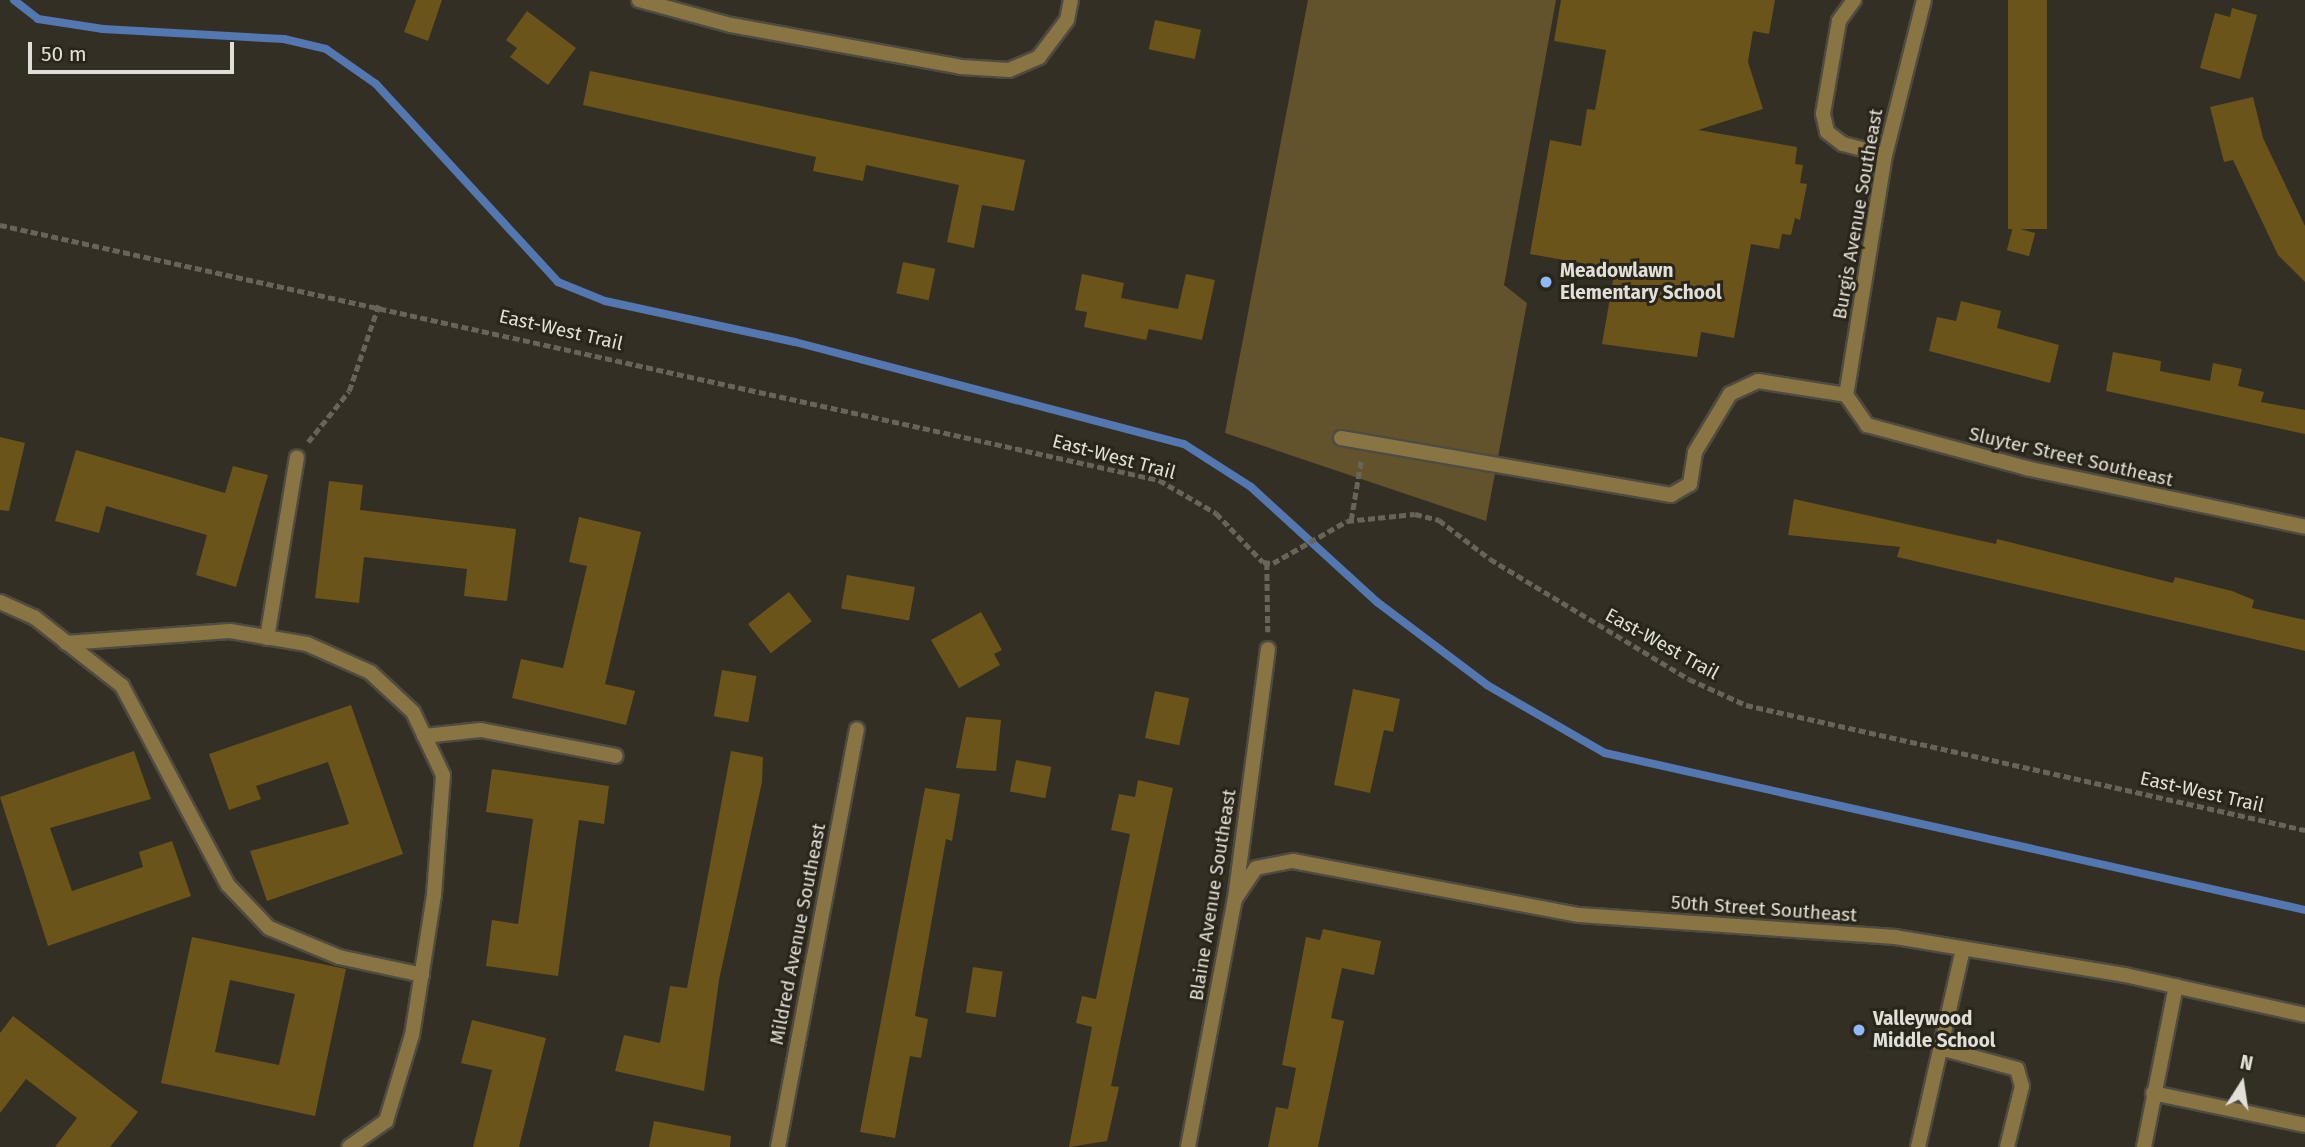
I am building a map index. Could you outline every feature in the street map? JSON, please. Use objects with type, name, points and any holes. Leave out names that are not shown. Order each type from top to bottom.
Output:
[{"type":"street","points":[[639,0],[731,25],[961,67],[1009,70],[1039,57],[1067,20],[1071,0]]},
{"type":"street","points":[[1854,0],[1839,21],[1823,114],[1827,132],[1843,144],[1885,155]]},
{"type":"street","name":"Burgis Avenue Southeast","points":[[1846,395],[1885,155],[1924,0]]},
{"type":"street","points":[[1341,438],[1671,495],[1690,484],[1695,452],[1730,394],[1758,381],[1846,395]]},
{"type":"street","name":"Sluyter Street Southeast","points":[[1846,395],[1867,425],[1923,443],[2305,527]]},
{"type":"street","points":[[267,638],[297,457]]},
{"type":"street","points":[[0,602],[66,643],[122,686],[228,885],[269,928],[339,957],[422,975]]},
{"type":"street","points":[[66,643],[230,631],[307,644],[370,672],[412,712],[443,775],[422,975],[412,1035],[386,1121],[349,1147]]},
{"type":"street","name":"Blaine Avenue Southeast","points":[[1188,1147],[1235,899],[1268,649]]},
{"type":"street","name":"Mildred Avenue Southeast","points":[[778,1147],[857,729]]},
{"type":"street","points":[[424,736],[481,730],[616,756]]},
{"type":"street","name":"50th Street Southeast","points":[[1235,899],[1256,868],[1293,861],[1579,915],[1895,937],[2176,986],[2305,1015]]},
{"type":"street","points":[[1917,1147],[1963,949]]},
{"type":"street","points":[[2144,1147],[2176,986]]},
{"type":"street","points":[[1940,1048],[2017,1069],[2022,1086],[2007,1147]]},
{"type":"street","points":[[2153,1093],[2305,1125]]},
{"type":"path","name":"East-West Trail","points":[[0,225],[379,304],[1159,480],[1216,513],[1255,560],[1267,563],[1282,558],[1349,521],[1415,514],[1439,520],[1584,616],[1689,679],[1746,705],[2305,830]]},
{"type":"path","points":[[297,457],[349,391],[379,304]]},
{"type":"path","points":[[1349,521],[1364,442]]},
{"type":"path","points":[[1267,563],[1268,649]]},
{"type":"shaded area","points":[[1308,0],[1556,0],[1504,285],[1527,303],[1486,521],[1225,433]]},
{"type":"building","points":[[416,0],[442,0],[428,41],[404,32]]},
{"type":"building","points":[[1561,0],[1775,0],[1769,34],[1753,31],[1748,62],[1763,109],[1698,130],[1797,147],[1795,164],[1803,165],[1800,183],[1807,184],[1800,220],[1795,218],[1791,235],[1782,234],[1779,249],[1751,244],[1734,338],[1701,332],[1697,357],[1602,344],[1615,269],[1530,254],[1550,140],[1581,146],[1587,109],[1595,110],[1606,50],[1554,41]]},
{"type":"building","points":[[2008,0],[2047,0],[2047,229],[2008,229]]},
{"type":"building","points":[[2232,8],[2257,15],[2240,79],[2200,68],[2215,13],[2230,17]]},
{"type":"building","points":[[527,11],[576,48],[548,85],[510,57],[517,48],[506,40]]},
{"type":"building","points":[[1155,20],[1201,30],[1195,59],[1149,49]]},
{"type":"building","points":[[590,71],[1025,160],[1014,211],[982,205],[974,248],[947,242],[959,185],[866,165],[863,181],[813,171],[816,157],[583,105]]},
{"type":"building","points":[[2253,97],[2263,138],[2305,226],[2305,282],[2278,255],[2233,160],[2224,162],[2210,107]]},
{"type":"building","points":[[2013,227],[2035,233],[2029,256],[2007,250]]},
{"type":"building","points":[[903,262],[935,269],[929,300],[896,293]]},
{"type":"building","points":[[1082,274],[1124,283],[1121,298],[1178,309],[1186,274],[1215,280],[1202,340],[1149,329],[1146,340],[1084,327],[1087,312],[1075,310]]},
{"type":"building","points":[[1961,301],[2001,311],[1997,328],[2059,345],[2050,383],[1929,351],[1937,317],[1956,321]]},
{"type":"building","points":[[2113,352],[2161,361],[2160,371],[2210,381],[2213,363],[2242,369],[2238,386],[2264,392],[2261,402],[2305,410],[2305,434],[2106,391]]},
{"type":"building","points":[[0,437],[25,443],[9,511],[0,510]]},
{"type":"building","points":[[76,450],[225,493],[233,466],[268,475],[236,587],[196,575],[207,535],[106,506],[99,533],[55,521]]},
{"type":"building","points":[[329,481],[363,485],[360,510],[516,529],[507,601],[464,596],[467,569],[364,557],[359,603],[315,598]]},
{"type":"building","points":[[1794,499],[1996,544],[1997,539],[2173,583],[2175,577],[2232,591],[2254,600],[2252,608],[2305,620],[2305,651],[1897,557],[1900,547],[1788,535]]},
{"type":"building","points":[[579,517],[641,532],[605,684],[635,691],[626,725],[512,698],[521,659],[563,668],[587,566],[569,562]]},
{"type":"building","points":[[847,575],[915,587],[909,620],[841,608]]},
{"type":"building","points":[[789,592],[812,621],[771,653],[748,624]]},
{"type":"building","points":[[981,612],[1002,650],[994,654],[1000,665],[959,688],[931,640]]},
{"type":"building","points":[[722,670],[756,676],[748,722],[714,716]]},
{"type":"building","points":[[1353,689],[1400,699],[1393,732],[1384,730],[1370,793],[1334,785]]},
{"type":"building","points":[[1155,691],[1189,698],[1179,745],[1145,738]]},
{"type":"building","points":[[351,705],[403,854],[267,901],[250,851],[349,824],[328,762],[256,786],[261,799],[229,810],[209,754]]},
{"type":"building","points":[[966,717],[1001,720],[996,771],[956,768]]},
{"type":"building","points":[[134,751],[151,799],[50,828],[72,891],[143,867],[139,852],[172,841],[191,896],[48,946],[0,797]]},
{"type":"building","points":[[731,751],[763,757],[762,782],[719,980],[704,1091],[615,1071],[624,1035],[660,1043],[670,986],[687,988]]},
{"type":"building","points":[[1016,760],[1051,767],[1045,798],[1010,791]]},
{"type":"building","points":[[492,769],[609,786],[604,824],[579,820],[558,976],[486,966],[492,920],[518,924],[533,819],[486,812]]},
{"type":"building","points":[[1138,780],[1173,788],[1111,1086],[1119,1087],[1107,1141],[1069,1147],[1092,1027],[1076,1023],[1082,996],[1096,999],[1130,834],[1111,830],[1119,794],[1135,797]]},
{"type":"building","points":[[925,788],[960,794],[952,841],[946,839],[915,1016],[928,1019],[921,1058],[910,1056],[895,1138],[860,1132]]},
{"type":"building","points":[[1323,929],[1381,941],[1374,975],[1342,968],[1331,1018],[1344,1021],[1318,1147],[1268,1147],[1276,1107],[1288,1109],[1296,1068],[1282,1065],[1306,937],[1320,940]]},
{"type":"building","points":[[192,937],[346,969],[315,1116],[161,1083]],"holes":[[[230,980],[295,994],[279,1065],[215,1052]]]},
{"type":"building","points":[[973,967],[1003,972],[995,1017],[966,1012]]},
{"type":"building","points":[[13,1016],[138,1112],[110,1147],[55,1147],[77,1118],[26,1079],[0,1113],[0,1033]]},
{"type":"building","points":[[472,1020],[546,1038],[519,1147],[473,1147],[492,1070],[461,1063]]},
{"type":"building","points":[[654,1121],[731,1136],[730,1147],[649,1147]]},
{"type":"waterway","points":[[14,0],[38,19],[103,29],[284,39],[326,49],[376,84],[558,282],[605,301],[795,342],[1184,444],[1251,487],[1377,602],[1487,685],[1605,753],[2305,910]]},
{"type":"place","name":"Meadowlawn Elementary School","points":[[1546,282]]},
{"type":"place","name":"Valleywood Middle School","points":[[1859,1030]]}]
